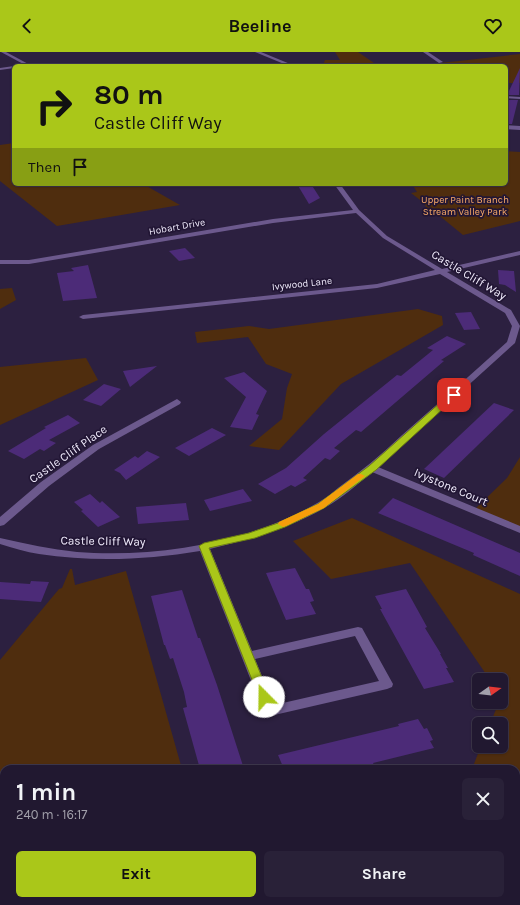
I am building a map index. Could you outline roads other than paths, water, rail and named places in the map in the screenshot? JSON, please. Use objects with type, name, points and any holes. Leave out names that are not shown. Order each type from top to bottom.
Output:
[{"type":"street","points":[[3,52],[26,64]]},
{"type":"street","points":[[257,52],[288,64]]},
{"type":"street","points":[[426,52],[441,62]]},
{"type":"street","points":[[0,70],[12,67]]},
{"type":"street","points":[[508,97],[520,98]]},
{"type":"street","points":[[508,127],[520,128]]},
{"type":"street","name":"Castle Cliff Way","points":[[0,541],[14,546],[65,554],[114,556],[154,555],[252,536],[282,525],[321,506],[372,468],[511,343],[516,326],[508,312],[384,237],[357,211],[338,186]]},
{"type":"street","name":"Hobart Drive","points":[[0,262],[29,262],[273,221],[357,211]]},
{"type":"street","name":"Ivywood Lane","points":[[83,317],[377,286],[520,253]]},
{"type":"street","name":"Castle Cliff Place","points":[[0,523],[45,484],[96,447],[177,402]]},
{"type":"street","name":"Ivystone Court","points":[[372,468],[520,530]]},
{"type":"street","points":[[204,546],[248,656],[270,711],[387,684],[358,631],[248,656]]},
{"type":"park label","name":"Upper Paint Branch Stream Valley Park","points":[[465,206]]}]
